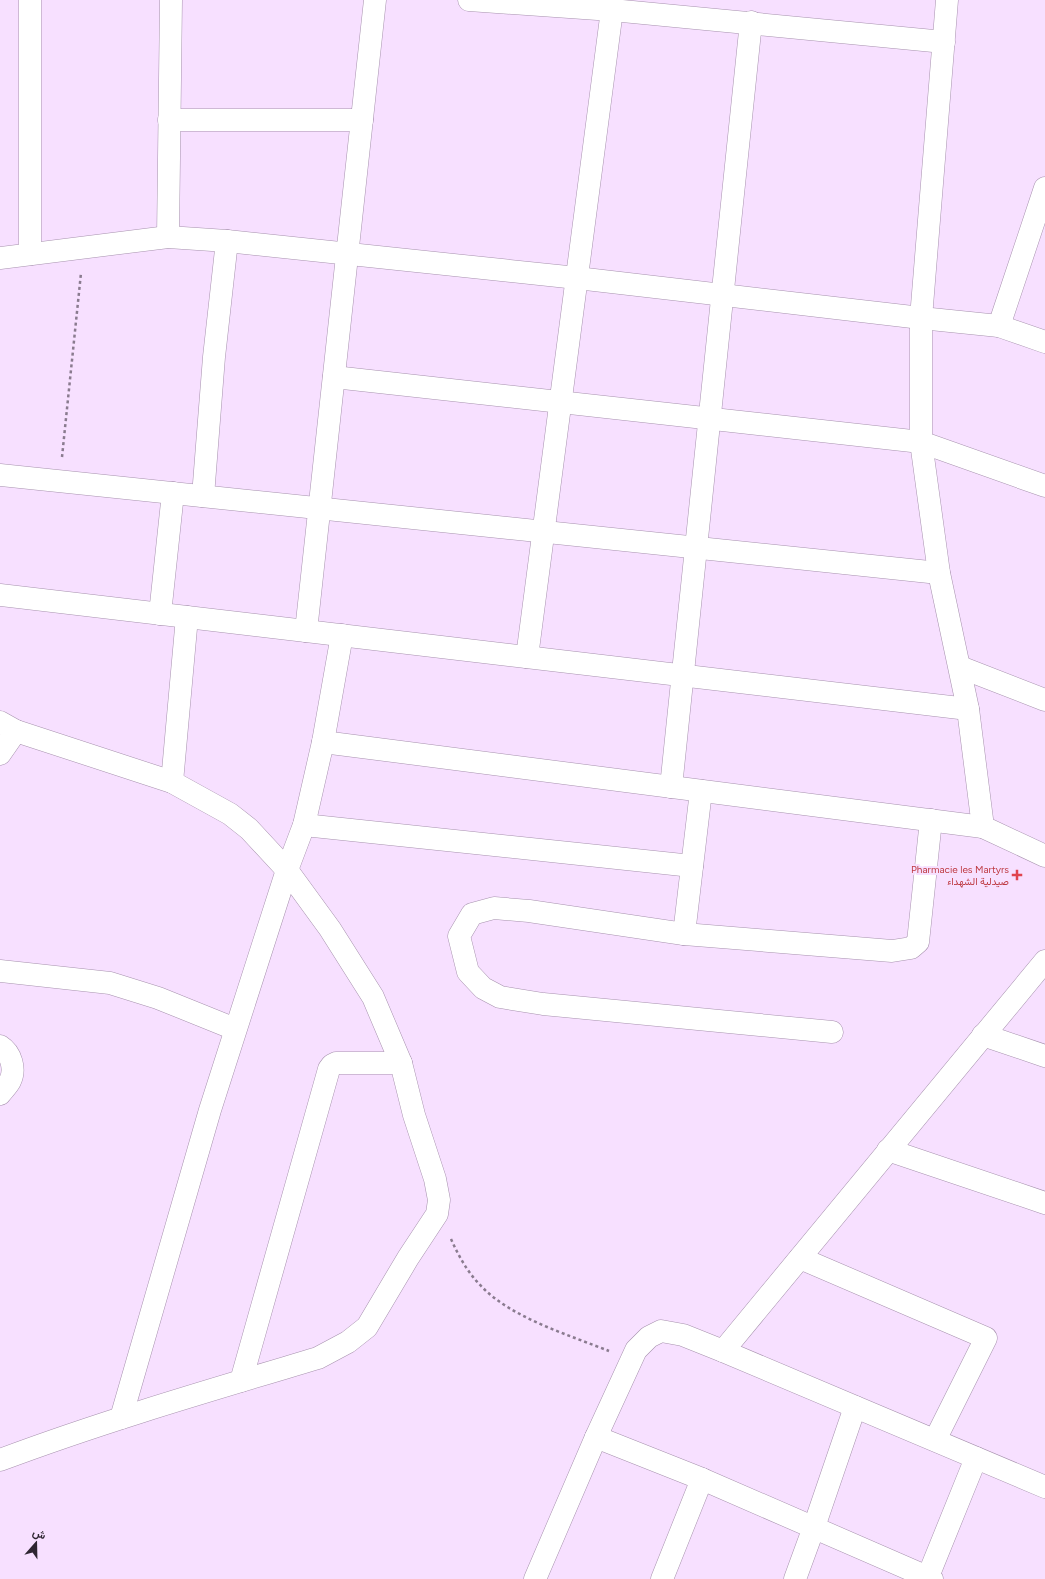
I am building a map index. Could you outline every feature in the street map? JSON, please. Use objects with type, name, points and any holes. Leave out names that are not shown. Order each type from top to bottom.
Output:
[{"type":"street","points":[[30,0],[30,254]]},
{"type":"street","points":[[168,237],[171,0]]},
{"type":"street","points":[[306,631],[375,0]]},
{"type":"street","points":[[469,0],[578,4],[612,10],[705,9],[751,22],[944,42]]},
{"type":"street","points":[[947,0],[921,318],[920,442],[939,573],[968,709],[983,827]]},
{"type":"street","points":[[527,657],[612,10]]},
{"type":"street","points":[[671,787],[751,22]]},
{"type":"street","points":[[169,120],[362,120]]},
{"type":"street","points":[[998,326],[1045,188]]},
{"type":"street","points":[[0,258],[168,237],[226,241],[576,278],[998,326],[1045,342]]},
{"type":"street","points":[[203,496],[214,357],[226,241]]},
{"type":"street","points":[[334,377],[920,442],[1045,486]]},
{"type":"street","points":[[0,475],[939,573]]},
{"type":"street","points":[[160,614],[173,493]]},
{"type":"street","points":[[0,595],[968,709]]},
{"type":"street","points":[[172,782],[187,617]]},
{"type":"street","points":[[121,1418],[210,1110],[286,870],[304,825],[323,742],[342,635]]},
{"type":"street","points":[[960,667],[1045,700]]},
{"type":"street","points":[[0,754],[8,727],[172,782],[230,814],[249,829],[286,870],[330,928],[374,997],[401,1063],[414,1115],[435,1179],[439,1200],[437,1214],[408,1258],[367,1327],[348,1342],[318,1358],[121,1418],[50,1441],[0,1460]]},
{"type":"street","points":[[323,742],[983,827],[1045,856]]},
{"type":"street","points":[[684,934],[701,791]]},
{"type":"street","points":[[832,1032],[543,1004],[500,996],[483,988],[468,972],[459,936],[472,914],[494,908],[529,911],[684,934],[892,951],[911,948],[918,942],[931,820]]},
{"type":"street","points":[[304,825],[692,866]]},
{"type":"street","points":[[723,1351],[1045,961]]},
{"type":"street","points":[[0,971],[110,983],[158,998],[236,1029]]},
{"type":"street","points":[[983,1035],[1045,1056]]},
{"type":"street","points":[[0,1046],[6,1050],[12,1065],[10,1081],[0,1094]]},
{"type":"street","points":[[241,1381],[329,1069],[336,1063],[401,1063]]},
{"type":"street","points":[[888,1150],[1045,1203]]},
{"type":"street","points":[[800,1258],[986,1338],[935,1440]]},
{"type":"street","points":[[536,1579],[596,1437],[631,1359],[636,1350],[649,1337],[661,1331],[683,1335],[723,1351],[1045,1487]]},
{"type":"street","points":[[795,1579],[855,1407]]},
{"type":"street","points":[[596,1437],[702,1479],[929,1578],[976,1458]]},
{"type":"street","points":[[662,1579],[702,1479]]},
{"type":"path","points":[[59,481],[84,248]]},
{"type":"path","points":[[437,1214],[450,1236],[460,1260],[482,1288],[507,1307],[545,1326],[631,1359]]},
{"type":"place","name":"Pharmacie les Martyrs صيدلية الشهداء","points":[[1017,875]]}]
